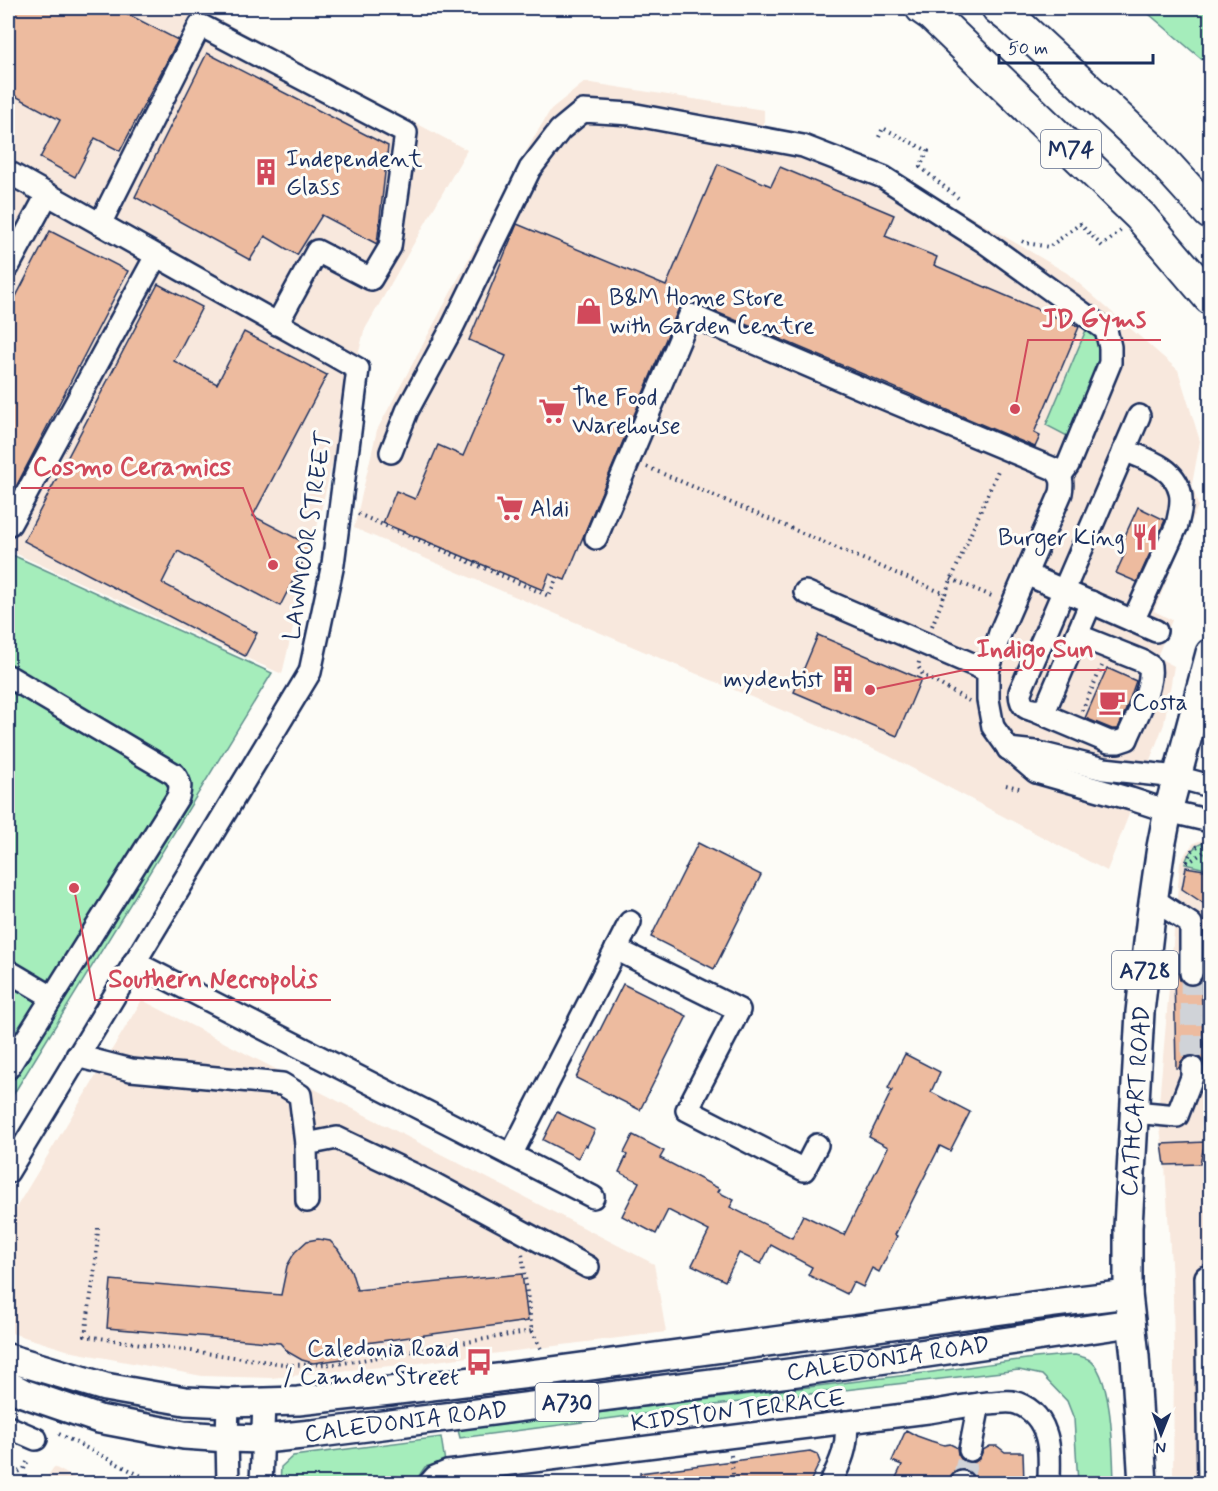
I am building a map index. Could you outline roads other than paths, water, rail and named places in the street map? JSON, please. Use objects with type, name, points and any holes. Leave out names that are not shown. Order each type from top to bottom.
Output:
[{"type":"highway","name":"M74","points":[[922,8],[932,15],[1140,216],[1210,298]]},
{"type":"highway","name":"M74","points":[[998,8],[1153,150],[1210,213]]},
{"type":"main road","name":"CATHCART ROAD","points":[[1143,1484],[1135,1356],[1128,1294],[1128,1227],[1140,1012],[1153,899],[1168,811],[1210,653]]},
{"type":"main road","name":"CALEDONIA ROAD","points":[[8,1358],[105,1387],[185,1401],[228,1403],[298,1401],[401,1390],[1128,1294]]},
{"type":"main road","name":"CALEDONIA ROAD","points":[[8,1385],[23,1393],[99,1419],[184,1435],[263,1439],[796,1372],[1131,1323]]},
{"type":"street","points":[[100,224],[200,25],[406,133],[390,247],[371,279],[317,251],[277,324]]},
{"type":"street","points":[[391,452],[407,411],[452,328],[530,169],[560,130],[583,111],[631,114],[803,146],[883,177],[983,241],[1106,330],[1110,347],[1110,363],[1068,465],[1061,475],[1061,493],[1000,633],[988,671],[988,700],[993,727],[1008,748],[1036,772],[1210,821]]},
{"type":"street","name":"LAWMOOR STREET","points":[[8,172],[358,369],[333,564],[310,672],[8,1172]]},
{"type":"street","points":[[8,267],[47,195]]},
{"type":"street","points":[[10,524],[156,255]]},
{"type":"street","points":[[596,538],[690,315],[1054,469],[1061,475]]},
{"type":"street","points":[[1077,635],[1150,666],[1149,687],[1127,738],[1118,742],[1109,742],[1024,706],[1020,699],[1020,692],[1139,416]]},
{"type":"street","points":[[1124,450],[1166,469],[1180,492],[1177,525],[1133,621]]},
{"type":"street","points":[[1026,574],[1156,631]]},
{"type":"street","points":[[805,592],[988,671]]},
{"type":"street","points":[[1033,710],[1043,710],[1048,703],[1090,602]]},
{"type":"street","points":[[8,676],[174,774],[180,781],[181,787],[178,797],[8,1068]]},
{"type":"street","points":[[1008,748],[1035,752],[1104,769],[1177,777],[1210,786]]},
{"type":"street","points":[[1153,899],[1191,924],[1191,973]]},
{"type":"street","points":[[511,1155],[630,922]]},
{"type":"street","points":[[616,949],[739,1010],[687,1110],[804,1170],[817,1145]]},
{"type":"street","points":[[134,962],[593,1197]]},
{"type":"street","points":[[8,971],[52,997]]},
{"type":"street","points":[[77,1056],[131,1070],[282,1084],[300,1095],[306,1144],[307,1201]]},
{"type":"street","points":[[1134,1112],[1177,1116],[1192,1077],[1192,1068]]},
{"type":"street","points":[[306,1144],[337,1138],[434,1184],[588,1267]]},
{"type":"street","points":[[1209,1484],[1206,1277],[1210,1277]]},
{"type":"street","points":[[261,1484],[264,1402]]},
{"type":"street","name":"KIDSTON TERRACE","points":[[438,1478],[728,1436],[979,1404],[1011,1402],[1033,1412],[1046,1433],[1049,1484]]},
{"type":"street","points":[[228,1403],[228,1484]]},
{"type":"street","points":[[970,1450],[979,1404]]},
{"type":"street","points":[[830,1484],[840,1466],[845,1448],[846,1422]]},
{"type":"street","points":[[8,1427],[36,1439]]},
{"type":"tunnel","points":[[1191,973],[1192,1068]]},
{"type":"tunnel","points":[[962,1482],[970,1450]]},
{"type":"place","name":"Independent Glass","points":[[266,172]]},
{"type":"place","name":"B&M Home Store with Garden Centre","points":[[589,311]]},
{"type":"place","name":"JD Gyms","points":[[1015,409]]},
{"type":"place","name":"The Food Warehouse","points":[[552,411]]},
{"type":"place","name":"Aldi","points":[[510,508]]},
{"type":"place","name":"Burger King","points":[[1145,537]]},
{"type":"place","name":"Cosmo Ceramics","points":[[273,565]]},
{"type":"place","name":"mydentist","points":[[843,679]]},
{"type":"place","name":"Indigo Sun","points":[[870,690]]},
{"type":"place","name":"Costa","points":[[1112,702]]},
{"type":"place","name":"Southern Necropolis","points":[[74,888]]},
{"type":"place","name":"Caledonia Road / Camden Street","points":[[479,1362]]}]
